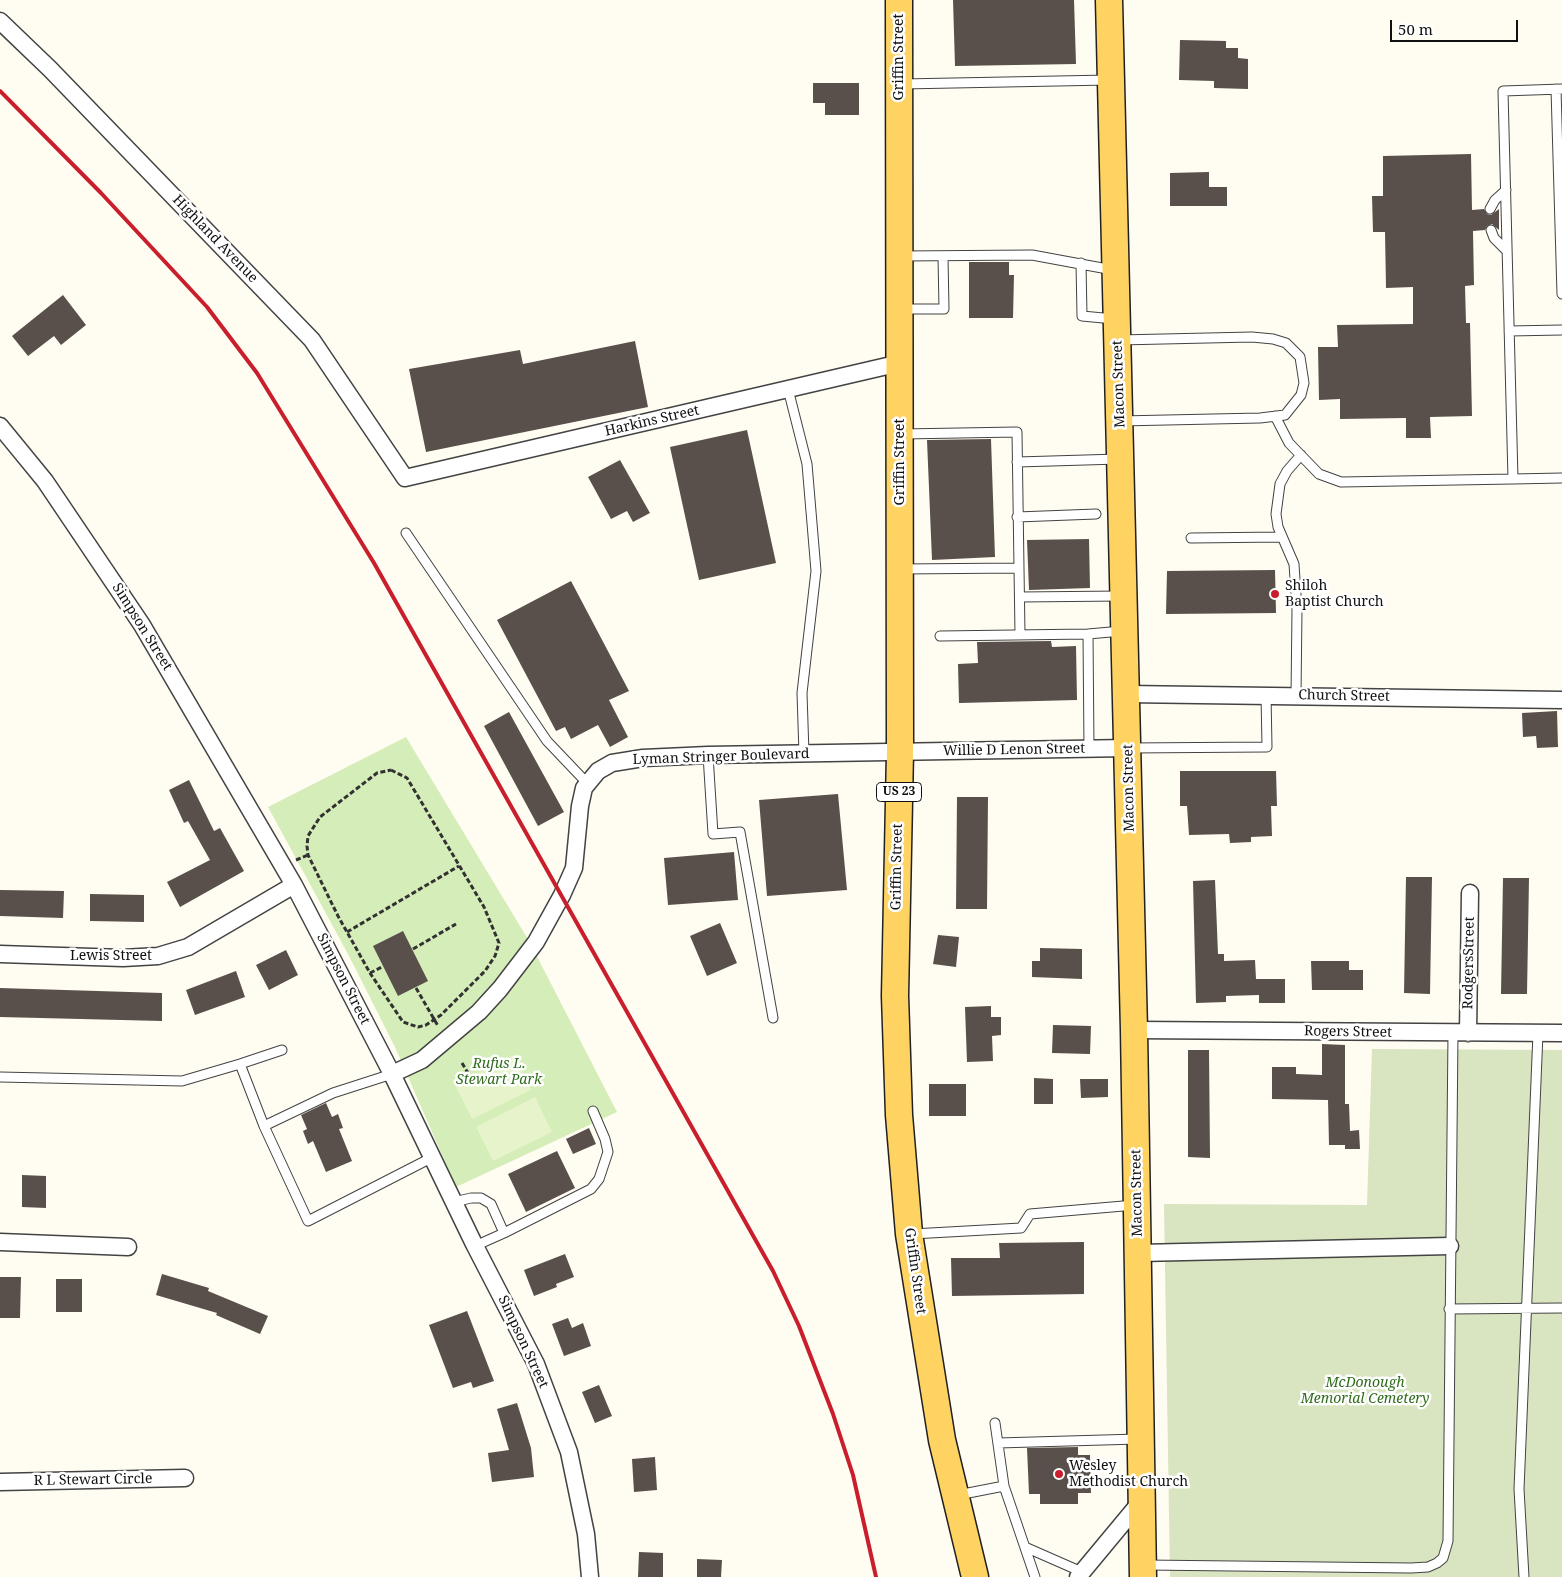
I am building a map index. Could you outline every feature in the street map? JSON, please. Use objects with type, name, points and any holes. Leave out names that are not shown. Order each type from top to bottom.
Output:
[{"type":"main road","name":"Griffin Street","points":[[899,0],[900,752],[895,996],[899,1115],[909,1234],[942,1440],[975,1577]]},
{"type":"main road","name":"Macon Street","points":[[1109,0],[1139,1253],[1143,1571]]},
{"type":"street","name":"Highland Avenue","points":[[0,21],[50,69],[312,340],[404,478]]},
{"type":"street","name":"Harkins Street","points":[[404,478],[900,363]]},
{"type":"street","name":"Simpson Street","points":[[0,426],[45,481],[142,625],[294,885],[392,1074],[475,1246],[536,1364],[569,1452],[586,1534],[590,1577]]},
{"type":"street","name":"Church Street","points":[[1126,694],[1562,700]]},
{"type":"street","name":"Willie D Lenon Street","points":[[900,752],[1128,748]]},
{"type":"street","name":"Lyman Stringer Boulevard","points":[[587,783],[598,771],[620,761],[708,755],[900,752]]},
{"type":"street","points":[[392,1074],[422,1060],[479,1012],[536,942],[574,868],[580,806],[587,783]]},
{"type":"street","name":"Lewis Street","points":[[0,954],[123,958],[158,956],[188,947],[294,885]]},
{"type":"street","name":"RodgersStreet","points":[[1461,1032],[1470,893]]},
{"type":"street","name":"Rogers Street","points":[[1134,1030],[1562,1033]]},
{"type":"street","points":[[0,1242],[128,1247]]},
{"type":"street","points":[[1139,1253],[1450,1246]]},
{"type":"street","name":"R L Stewart Circle","points":[[0,1482],[185,1478]]},
{"type":"street","points":[[1080,1575],[1142,1500]]},
{"type":"lane","points":[[900,84],[1110,80]]},
{"type":"lane","points":[[1513,478],[1503,91],[1559,89],[1562,294]]},
{"type":"lane","points":[[1490,209],[1495,200],[1506,190]]},
{"type":"lane","points":[[1491,230],[1494,238],[1507,252]]},
{"type":"lane","points":[[900,256],[1032,255],[1115,270]]},
{"type":"lane","points":[[900,309],[944,308],[943,256]]},
{"type":"lane","points":[[1081,263],[1082,316],[1117,329],[1252,337],[1286,343],[1300,357],[1304,383],[1301,394],[1285,415],[1120,421]]},
{"type":"lane","points":[[1509,332],[1562,330]]},
{"type":"lane","points":[[788,389],[807,464],[816,571],[802,693],[804,754]]},
{"type":"lane","points":[[1275,416],[1289,443],[1319,474],[1341,482],[1562,478]]},
{"type":"lane","points":[[900,434],[1016,432],[1020,634]]},
{"type":"lane","points":[[1296,696],[1297,610],[1294,564],[1282,537],[1276,514],[1280,484],[1287,471],[1301,455]]},
{"type":"lane","points":[[1017,462],[1121,459]]},
{"type":"lane","points":[[1017,517],[1096,514]]},
{"type":"lane","points":[[406,533],[547,741],[587,783]]},
{"type":"lane","points":[[1191,538],[1282,537]]},
{"type":"lane","points":[[900,569],[1019,568]]},
{"type":"lane","points":[[1020,597],[1124,596]]},
{"type":"lane","points":[[940,636],[1088,634],[1125,630]]},
{"type":"lane","points":[[1088,634],[1089,749]]},
{"type":"lane","points":[[1128,748],[1267,747],[1266,695]]},
{"type":"lane","points":[[708,755],[713,834],[740,832],[773,1018]]},
{"type":"lane","points":[[1143,1571],[1411,1573],[1438,1563],[1443,1558],[1448,1541],[1450,1246],[1461,1032]]},
{"type":"lane","points":[[1524,1577],[1519,1489],[1538,1033]]},
{"type":"lane","points":[[0,1077],[182,1081],[282,1050]]},
{"type":"lane","points":[[240,1064],[264,1126],[308,1220],[433,1157]]},
{"type":"lane","points":[[264,1126],[333,1093],[392,1074]]},
{"type":"lane","points":[[475,1246],[591,1189],[599,1179],[608,1152],[605,1139],[593,1111]]},
{"type":"lane","points":[[454,1202],[481,1198],[492,1204],[504,1233]]},
{"type":"lane","points":[[909,1234],[1021,1228],[1030,1214],[1137,1205]]},
{"type":"lane","points":[[1449,1309],[1562,1308]]},
{"type":"lane","points":[[995,1423],[1004,1486],[1035,1577]]},
{"type":"lane","points":[[998,1443],[1141,1439]]},
{"type":"lane","points":[[955,1495],[1004,1486]]},
{"type":"lane","points":[[1025,1547],[1080,1575]]},
{"type":"path","points":[[391,770],[407,778],[484,907],[500,942],[499,948],[485,971],[433,1020],[418,1027],[403,1022],[370,973],[346,932],[308,855],[308,836],[320,817],[377,773],[391,770]]},
{"type":"path","points":[[293,862],[308,855]]},
{"type":"path","points":[[346,932],[460,866]]},
{"type":"path","points":[[412,949],[456,924]]},
{"type":"path","points":[[370,973],[382,967]]},
{"type":"path","points":[[416,988],[433,1020]]},
{"type":"path","points":[[462,1063],[468,1073]]},
{"type":"green space","name":"Rufus L. Stewart Park","points":[[406,737],[529,941],[617,1112],[456,1187],[395,1047],[348,954],[268,807]]},
{"type":"green space","name":"McDonough Memorial Cemetery","points":[[1372,1049],[1562,1050],[1562,1577],[1170,1577],[1164,1204],[1367,1205]]},
{"type":"green space","points":[[514,1055],[531,1090],[472,1119],[455,1085]]},
{"type":"green space","points":[[535,1097],[552,1132],[493,1161],[476,1127]]},
{"type":"building","points":[[953,0],[1074,0],[1076,64],[955,66]]},
{"type":"building","points":[[1180,40],[1226,41],[1226,48],[1238,48],[1238,58],[1248,59],[1248,89],[1214,88],[1214,81],[1179,80]]},
{"type":"building","points":[[813,83],[859,83],[859,115],[825,115],[825,103],[813,103]]},
{"type":"building","points":[[1471,154],[1472,210],[1484,209],[1487,214],[1491,215],[1499,209],[1499,230],[1492,224],[1487,226],[1485,230],[1473,231],[1474,285],[1465,286],[1466,323],[1470,323],[1472,416],[1430,417],[1431,438],[1406,438],[1406,418],[1340,419],[1340,399],[1319,400],[1318,347],[1338,347],[1337,325],[1413,324],[1413,287],[1386,288],[1385,232],[1373,232],[1372,196],[1383,196],[1383,156]]},
{"type":"building","points":[[1209,172],[1209,187],[1227,187],[1227,206],[1170,206],[1170,173]]},
{"type":"building","points":[[969,262],[1009,262],[1009,275],[1014,275],[1013,318],[969,318]]},
{"type":"building","points":[[63,295],[86,325],[61,345],[54,336],[28,356],[12,336]]},
{"type":"building","points":[[635,341],[648,407],[426,452],[409,369],[520,350],[523,364]]},
{"type":"building","points":[[747,430],[776,563],[699,580],[670,447]]},
{"type":"building","points":[[991,439],[995,557],[932,560],[927,440]]},
{"type":"building","points":[[620,460],[650,513],[633,522],[627,511],[611,519],[588,477]]},
{"type":"building","points":[[1089,539],[1090,588],[1029,590],[1027,540]]},
{"type":"building","points":[[1275,570],[1276,613],[1166,614],[1167,571]]},
{"type":"building","points":[[571,581],[629,691],[609,700],[628,737],[610,747],[598,725],[571,739],[565,727],[556,731],[497,620]]},
{"type":"building","points":[[1051,641],[1052,647],[1076,646],[1077,700],[959,703],[958,664],[978,663],[977,642]]},
{"type":"building","points":[[1557,711],[1558,747],[1537,748],[1536,736],[1523,737],[1522,713]]},
{"type":"building","points":[[509,712],[564,812],[538,826],[484,726]]},
{"type":"building","points":[[1180,771],[1276,771],[1277,806],[1271,806],[1272,836],[1251,837],[1251,842],[1230,843],[1229,834],[1189,835],[1187,806],[1180,806]]},
{"type":"building","points":[[189,780],[214,831],[220,828],[244,871],[180,907],[167,882],[210,860],[188,821],[184,823],[169,790]]},
{"type":"building","points":[[838,794],[847,890],[767,896],[759,800]]},
{"type":"building","points":[[957,797],[988,797],[987,909],[956,909]]},
{"type":"building","points":[[734,852],[738,900],[668,905],[664,858]]},
{"type":"building","points":[[1406,877],[1432,877],[1430,994],[1404,993]]},
{"type":"building","points":[[1503,878],[1529,878],[1527,994],[1501,994]]},
{"type":"building","points":[[1215,880],[1218,954],[1224,954],[1224,961],[1255,960],[1256,979],[1285,979],[1285,1003],[1259,1003],[1259,995],[1226,996],[1226,1002],[1196,1003],[1193,881]]},
{"type":"building","points":[[0,890],[64,891],[63,918],[0,916]]},
{"type":"building","points":[[90,894],[144,895],[144,922],[90,921]]},
{"type":"building","points":[[720,923],[737,963],[707,976],[690,936]]},
{"type":"building","points":[[403,931],[428,981],[398,996],[373,946]]},
{"type":"building","points":[[938,935],[959,937],[956,967],[933,964]]},
{"type":"building","points":[[1040,948],[1082,949],[1082,979],[1032,977],[1032,961],[1040,961]]},
{"type":"building","points":[[286,950],[298,975],[269,990],[256,965]]},
{"type":"building","points":[[1311,961],[1349,961],[1349,970],[1363,970],[1363,990],[1312,990]]},
{"type":"building","points":[[236,971],[245,997],[195,1015],[186,990]]},
{"type":"building","points":[[0,988],[162,993],[162,1021],[0,1017]]},
{"type":"building","points":[[991,1006],[991,1017],[1001,1017],[1001,1035],[992,1036],[993,1061],[967,1062],[965,1007]]},
{"type":"building","points":[[1053,1025],[1091,1026],[1090,1054],[1052,1053]]},
{"type":"building","points":[[1322,1044],[1345,1045],[1345,1104],[1349,1104],[1350,1131],[1359,1130],[1360,1149],[1345,1149],[1345,1145],[1329,1145],[1328,1100],[1272,1099],[1272,1067],[1296,1067],[1296,1074],[1322,1075]]},
{"type":"building","points":[[1188,1050],[1209,1050],[1210,1158],[1188,1157]]},
{"type":"building","points":[[1034,1078],[1053,1079],[1053,1104],[1034,1104]]},
{"type":"building","points":[[1080,1079],[1108,1079],[1108,1097],[1081,1098]]},
{"type":"building","points":[[929,1084],[966,1084],[966,1116],[929,1116]]},
{"type":"building","points":[[326,1103],[332,1117],[338,1114],[343,1128],[339,1129],[352,1161],[326,1172],[313,1141],[308,1144],[303,1131],[307,1129],[301,1115]]},
{"type":"building","points":[[589,1128],[596,1144],[573,1154],[566,1139]]},
{"type":"building","points":[[557,1151],[575,1188],[526,1212],[508,1174]]},
{"type":"building","points":[[22,1175],[46,1176],[46,1208],[22,1207]]},
{"type":"building","points":[[1084,1242],[1084,1294],[952,1296],[951,1258],[1000,1258],[999,1243]]},
{"type":"building","points":[[565,1254],[574,1277],[556,1284],[557,1287],[534,1296],[524,1270]]},
{"type":"building","points":[[162,1274],[209,1288],[208,1291],[268,1316],[260,1334],[216,1315],[217,1313],[156,1295]]},
{"type":"building","points":[[0,1277],[21,1277],[20,1318],[0,1318]]},
{"type":"building","points":[[56,1279],[82,1279],[82,1312],[56,1312]]},
{"type":"building","points":[[467,1311],[494,1381],[473,1388],[471,1382],[453,1388],[429,1325]]},
{"type":"building","points":[[568,1318],[572,1328],[583,1323],[591,1346],[564,1356],[552,1324]]},
{"type":"building","points":[[599,1385],[612,1416],[595,1423],[582,1392]]},
{"type":"building","points":[[517,1403],[531,1448],[534,1477],[492,1482],[488,1453],[509,1450],[497,1409]]},
{"type":"building","name":"Wesley Methodist Church","points":[[1078,1447],[1078,1455],[1090,1455],[1091,1493],[1078,1493],[1078,1504],[1040,1504],[1040,1494],[1029,1494],[1027,1448]]},
{"type":"building","points":[[655,1457],[657,1490],[634,1492],[632,1459]]},
{"type":"building","points":[[639,1552],[663,1553],[663,1577],[638,1577]]},
{"type":"building","points":[[697,1559],[722,1560],[721,1577],[697,1577]]},
{"type":"railway","points":[[0,91],[101,193],[207,307],[257,373],[374,563],[773,1271],[799,1326],[833,1414],[853,1475],[876,1577]]},
{"type":"place","name":"Shiloh Baptist Church","points":[[1275,594]]},
{"type":"place","name":"Wesley Methodist Church","points":[[1059,1474]]}]
